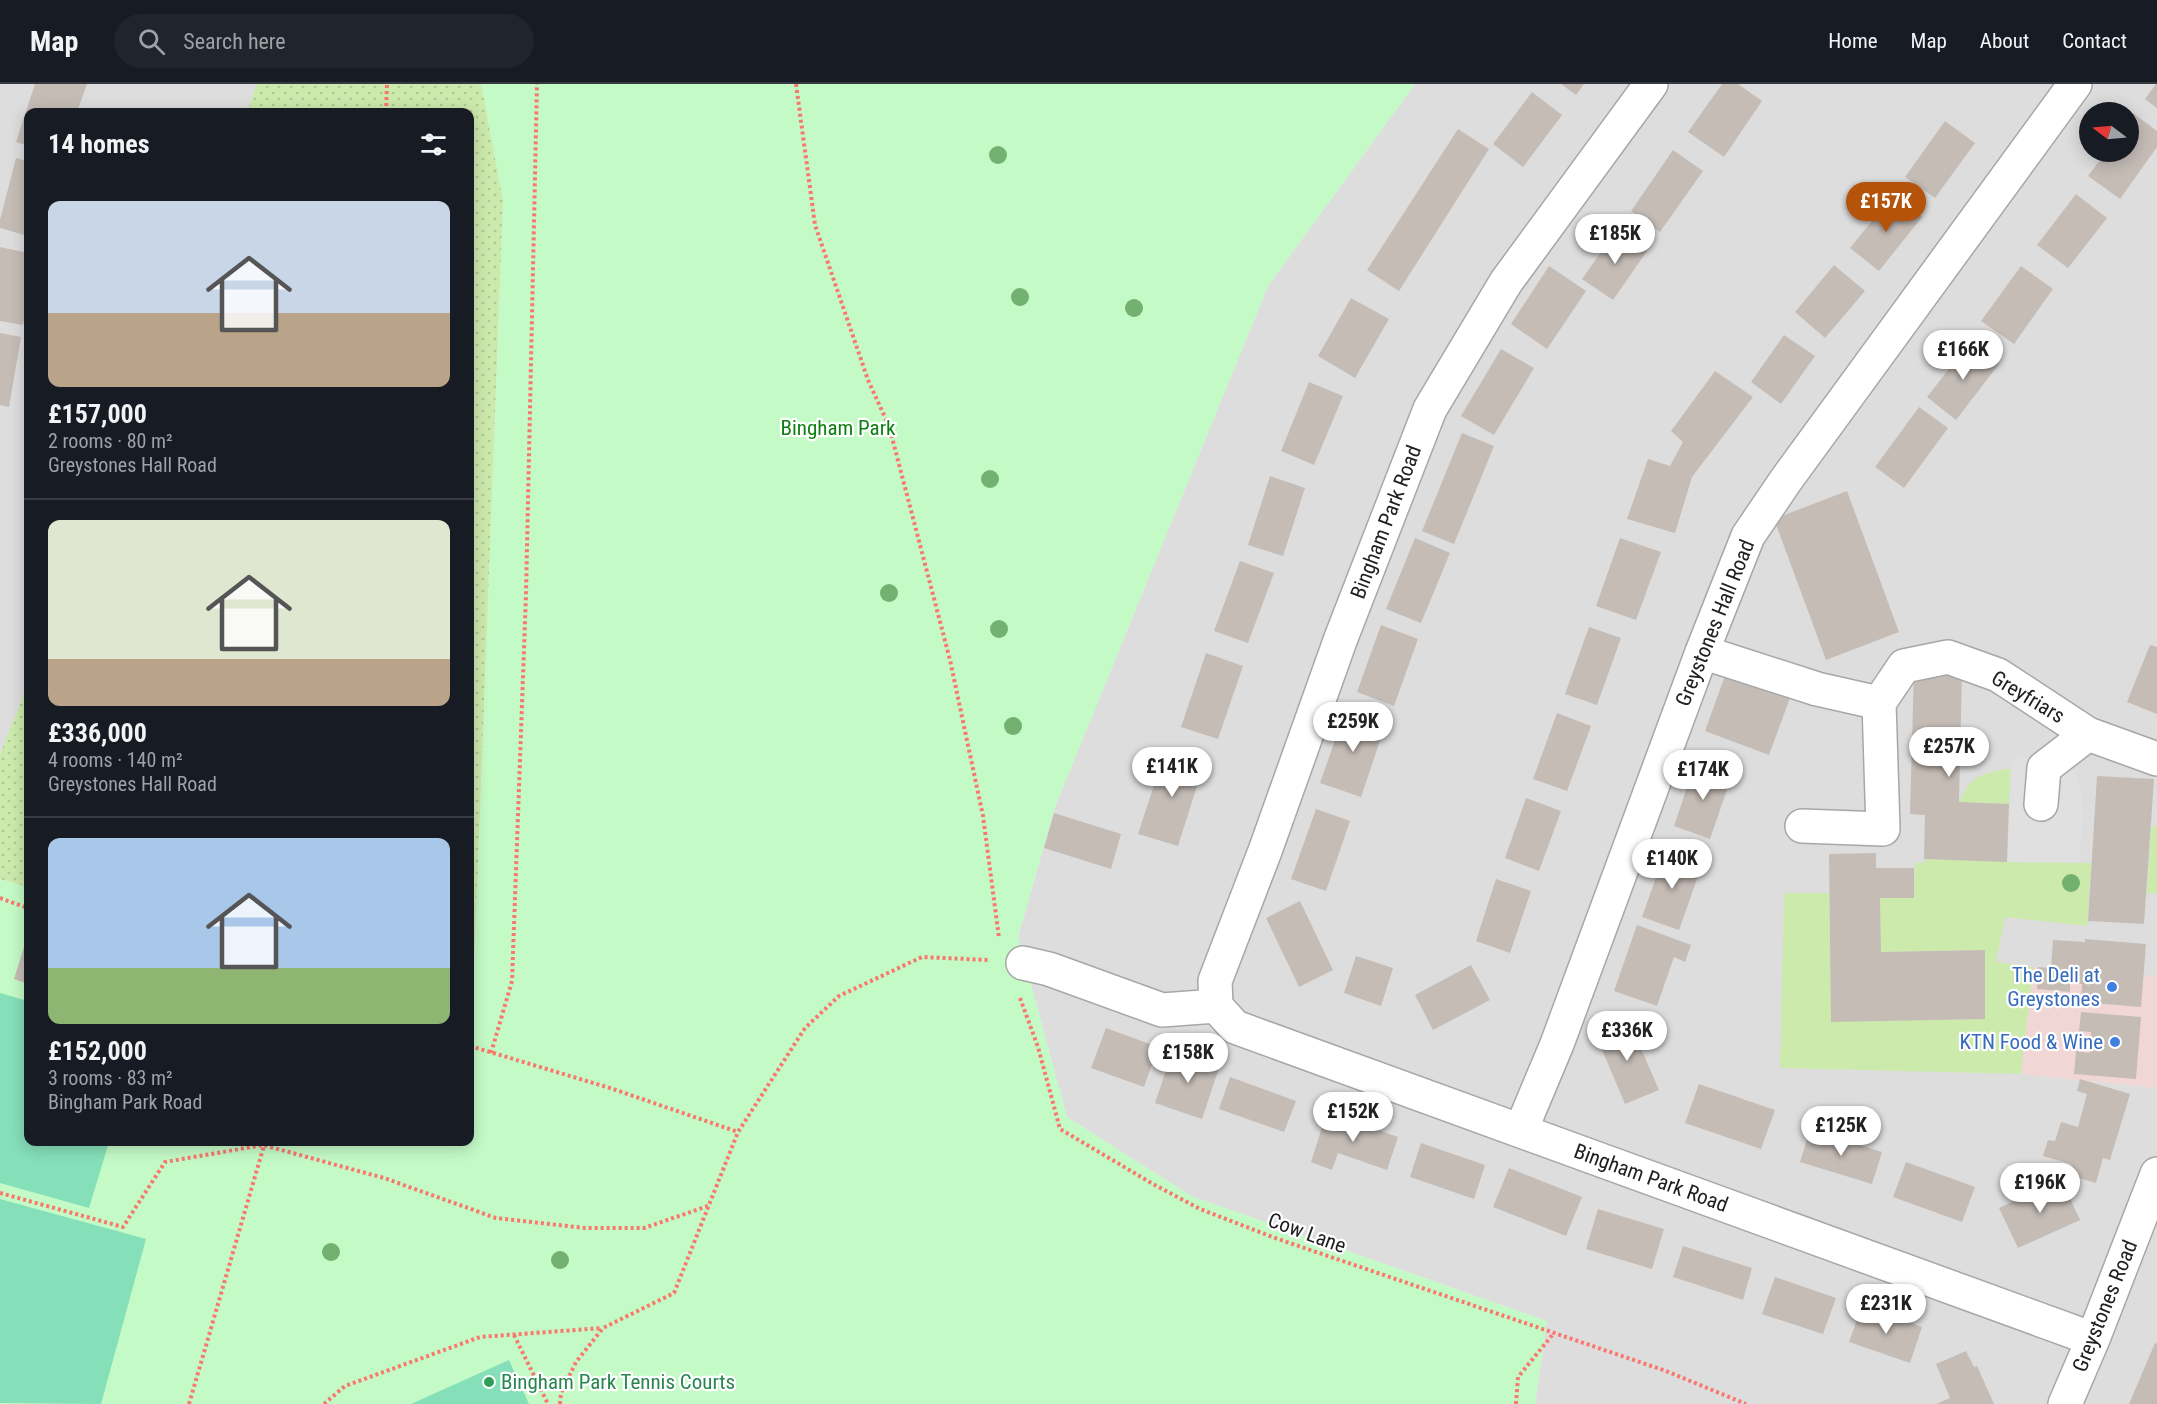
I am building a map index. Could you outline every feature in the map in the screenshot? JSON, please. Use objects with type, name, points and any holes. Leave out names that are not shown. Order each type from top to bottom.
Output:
[{"type":"street","name":"Bingham Park Road","points":[[1651,84],[1506,282],[1430,409],[1341,639],[1265,851],[1215,981],[1216,1006],[1235,1027],[2093,1339]]},
{"type":"street","name":"Greystones Hall Road","points":[[1521,1130],[1557,1044],[1702,652],[1748,536],[1786,480],[2075,84]]},
{"type":"street","points":[[1702,652],[1817,689],[1879,703],[1883,829],[1802,826]]},
{"type":"street","name":"Greyfriars","points":[[1879,703],[1904,666],[1948,657],[1998,675],[2088,734],[2157,759]]},
{"type":"street","name":"Greyfriars","points":[[2041,804],[2044,768],[2088,734]]},
{"type":"street","points":[[1012,961],[1049,969],[1162,1010],[1216,1006]]},
{"type":"street","name":"Greystones Road","points":[[2065,1404],[2154,1194]]},
{"type":"path","points":[[386,108],[387,84]]},
{"type":"path","points":[[491,1053],[512,981],[526,594],[537,84]]},
{"type":"path","points":[[324,1404],[345,1386],[480,1337],[603,1328],[674,1293],[738,1132],[805,1028],[838,996],[922,957],[1012,961],[950,660],[890,426],[868,380],[815,225],[796,84]]},
{"type":"path","points":[[0,898],[24,907]]},
{"type":"path","name":"Cow Lane","points":[[1018,994],[1038,1047],[1060,1129],[1152,1184],[1200,1209],[1297,1245],[1666,1371],[1746,1404]]},
{"type":"path","points":[[474,1047],[610,1088],[738,1132]]},
{"type":"path","points":[[0,1194],[123,1227],[165,1162],[248,1146]]},
{"type":"path","points":[[189,1404],[262,1146]]},
{"type":"path","points":[[273,1146],[384,1178],[496,1218],[585,1228],[644,1228],[708,1205]]},
{"type":"path","points":[[560,1404],[561,1393],[576,1362],[603,1328]]},
{"type":"path","points":[[1516,1404],[1518,1377],[1554,1333]]},
{"type":"path","points":[[514,1335],[548,1404]]},
{"type":"shaded area","points":[[0,84],[257,84],[248,108],[24,108],[24,694],[0,754]]},
{"type":"shaded area","points":[[1415,84],[2157,84],[2157,977],[2143,976],[2021,1074],[2157,1088],[2157,1404],[1535,1404],[1547,1321],[1191,1196],[1067,1117],[1018,937],[1055,807],[1268,286]]},
{"type":"shaded area","points":[[2013,757],[2034,757],[2069,767],[2077,775],[2083,819],[2079,863],[2007,862]]},
{"type":"shaded area","points":[[2033,967],[2157,977],[2157,1088],[2021,1074]]},
{"type":"green space","points":[[257,84],[481,84],[503,201],[474,970],[474,108],[248,108]]},
{"type":"green space","name":"Bingham Park","points":[[481,84],[1415,84],[1268,286],[1055,807],[1018,937],[1067,1117],[1191,1196],[1547,1321],[1535,1404],[0,1404],[0,879],[24,886],[24,1146],[474,1146],[474,970],[503,202]]},
{"type":"green space","points":[[24,694],[24,886],[0,879],[0,754]]},
{"type":"green space","points":[[2011,769],[2009,804],[1959,802],[1968,786],[1976,778]]},
{"type":"green space","points":[[2157,826],[2157,893],[2147,894],[2151,827]]},
{"type":"green space","points":[[1924,859],[2091,863],[2087,926],[2005,917],[1996,962],[2033,967],[2021,1074],[1780,1068],[1784,893],[1829,893],[1832,1021],[1985,1019],[1984,950],[1881,952],[1880,898],[1914,898],[1915,862],[1925,863]]},
{"type":"green space","points":[[0,993],[24,1000],[24,1146],[108,1146],[89,1208],[0,1183]]},
{"type":"green space","points":[[0,1199],[146,1239],[101,1404],[0,1403]]},
{"type":"green space","name":"Bingham Park Tennis Courts","points":[[509,1360],[529,1404],[411,1404]]},
{"type":"building","points":[[35,84],[87,84],[78,108],[27,108]]},
{"type":"building","points":[[1561,84],[1584,84],[1576,95]]},
{"type":"building","points":[[1722,84],[1738,84],[1762,101],[1724,157],[1688,132]]},
{"type":"building","points":[[2157,84],[2157,108],[2145,99]]},
{"type":"building","points":[[1532,92],[1562,115],[1523,167],[1493,144]]},
{"type":"building","points":[[24,118],[24,145],[16,142]]},
{"type":"building","points":[[2139,118],[2157,131],[2157,147],[2120,199],[2088,176],[2098,162],[2139,162]]},
{"type":"building","points":[[1945,121],[1975,143],[1935,198],[1905,177]]},
{"type":"building","points":[[1458,129],[1489,149],[1399,291],[1367,270]]},
{"type":"building","points":[[1673,150],[1703,171],[1660,232],[1631,211]]},
{"type":"building","points":[[16,158],[24,160],[24,235],[0,228]]},
{"type":"building","points":[[2076,194],[2107,218],[2068,268],[2037,245]]},
{"type":"building","points":[[1893,195],[1922,217],[1879,271],[1850,248]]},
{"type":"building","points":[[1617,230],[1647,251],[1613,300],[1582,279]]},
{"type":"building","points":[[0,247],[24,252],[24,320],[23,325],[0,321]]},
{"type":"building","points":[[1834,265],[1865,291],[1825,338],[1795,312]]},
{"type":"building","points":[[1549,266],[1586,291],[1547,349],[1511,324]]},
{"type":"building","points":[[2021,266],[2053,289],[2014,344],[1981,321]]},
{"type":"building","points":[[1351,298],[1389,319],[1355,378],[1318,356]]},
{"type":"building","points":[[0,333],[21,337],[9,407],[0,405]]},
{"type":"building","points":[[1784,335],[1815,356],[1781,404],[1751,382]]},
{"type":"building","points":[[1970,342],[1999,364],[1956,420],[1927,397]]},
{"type":"building","points":[[1501,349],[1534,368],[1494,435],[1461,416]]},
{"type":"building","points":[[1715,371],[1753,397],[1692,477],[1675,533],[1627,519],[1648,459],[1670,466],[1683,442],[1671,431]]},
{"type":"building","points":[[1309,382],[1343,396],[1314,465],[1281,451]]},
{"type":"building","points":[[1919,407],[1948,428],[1904,488],[1875,467]]},
{"type":"building","points":[[1462,433],[1494,446],[1454,544],[1422,531]]},
{"type":"building","points":[[1270,476],[1305,488],[1283,556],[1248,545]]},
{"type":"building","points":[[1847,491],[1899,632],[1826,660],[1774,519]]},
{"type":"building","points":[[1415,538],[1450,553],[1421,623],[1386,609]]},
{"type":"building","points":[[1620,538],[1661,552],[1636,620],[1596,606]]},
{"type":"building","points":[[1240,561],[1274,573],[1248,643],[1214,631]]},
{"type":"building","points":[[1381,625],[1418,639],[1394,706],[1357,692]]},
{"type":"building","points":[[1589,627],[1621,638],[1597,705],[1565,694]]},
{"type":"building","points":[[2150,645],[2157,647],[2157,714],[2127,702]]},
{"type":"building","points":[[1206,653],[1243,666],[1218,739],[1181,727]]},
{"type":"building","points":[[1914,670],[1962,671],[1959,802],[2009,804],[2007,862],[1924,859],[1925,815],[1910,814]]},
{"type":"building","points":[[1726,673],[1790,698],[1769,755],[1705,731]]},
{"type":"building","points":[[1346,709],[1386,723],[1361,797],[1320,783]]},
{"type":"building","points":[[1557,713],[1591,726],[1567,791],[1533,779]]},
{"type":"building","points":[[1166,749],[1205,761],[1178,846],[1138,834]]},
{"type":"building","points":[[1695,763],[1732,775],[1710,839],[1674,826]]},
{"type":"building","points":[[2097,776],[2154,779],[2144,924],[2088,921]]},
{"type":"building","points":[[1526,798],[1561,811],[1539,871],[1505,858]]},
{"type":"building","points":[[1316,809],[1350,821],[1326,891],[1291,879]]},
{"type":"building","points":[[1054,813],[1121,834],[1111,869],[1044,848]]},
{"type":"building","points":[[1666,849],[1703,862],[1679,930],[1642,917]]},
{"type":"building","points":[[1876,853],[1876,868],[1914,868],[1914,898],[1880,898],[1881,952],[1985,950],[1985,1019],[1831,1022],[1829,854]]},
{"type":"building","points":[[1496,879],[1531,891],[1510,953],[1476,941]]},
{"type":"building","points":[[1300,901],[1333,970],[1299,987],[1266,918]]},
{"type":"building","points":[[1637,925],[1691,945],[1685,962],[1674,957],[1657,1006],[1614,991]]},
{"type":"building","points":[[2085,939],[2146,944],[2141,1007],[2081,1002],[2082,984],[2070,984],[2070,992],[2037,989],[2038,967],[2051,968],[2053,940],[2085,942]]},
{"type":"building","points":[[24,947],[24,983],[14,979]]},
{"type":"building","points":[[1356,956],[1393,968],[1381,1006],[1344,993]]},
{"type":"building","points":[[1471,965],[1490,1000],[1433,1030],[1415,995]]},
{"type":"building","name":"KTN Food & Wine","points":[[2081,1012],[2141,1017],[2136,1079],[2074,1074],[2076,1051],[2090,1053],[2091,1032],[2079,1031]]},
{"type":"building","points":[[1628,1019],[1659,1090],[1625,1104],[1595,1033]]},
{"type":"building","points":[[1106,1028],[1158,1047],[1144,1087],[1091,1068]]},
{"type":"building","points":[[1173,1049],[1220,1065],[1202,1119],[1155,1103]]},
{"type":"building","points":[[1230,1077],[1296,1101],[1284,1132],[1219,1109]]},
{"type":"building","points":[[2080,1079],[2130,1094],[2110,1160],[2103,1158],[2096,1183],[2068,1175],[2071,1164],[2043,1156],[2048,1140],[2055,1141],[2061,1122],[2078,1127],[2087,1094],[2077,1091]]},
{"type":"building","points":[[1699,1084],[1775,1110],[1761,1149],[1685,1123]]},
{"type":"building","points":[[1327,1112],[1398,1137],[1387,1170],[1338,1153],[1332,1170],[1311,1162]]},
{"type":"building","points":[[1810,1130],[1882,1152],[1872,1184],[1800,1162]]},
{"type":"building","points":[[1421,1143],[1485,1165],[1474,1199],[1410,1177]]},
{"type":"building","points":[[1906,1162],[1975,1187],[1962,1222],[1893,1197]]},
{"type":"building","points":[[1509,1168],[1582,1197],[1566,1236],[1493,1207]]},
{"type":"building","points":[[2061,1179],[2080,1220],[2018,1248],[1999,1208]]},
{"type":"building","points":[[1598,1209],[1664,1229],[1652,1269],[1586,1249]]},
{"type":"building","points":[[1683,1246],[1752,1268],[1743,1300],[1673,1277]]},
{"type":"building","points":[[1775,1277],[1836,1298],[1823,1334],[1762,1314]]},
{"type":"building","points":[[1862,1306],[1922,1327],[1910,1363],[1849,1342]]},
{"type":"building","points":[[2155,1343],[2157,1344],[2157,1404],[2129,1404]]},
{"type":"building","points":[[1966,1351],[1974,1367],[1977,1366],[1994,1404],[1936,1404],[1950,1398],[1936,1364]]},
{"type":"place","name":"The Deli at Greystones","points":[[2112,987]]},
{"type":"place","name":"KTN Food & Wine","points":[[2115,1042]]},
{"type":"place","name":"Bingham Park Tennis Courts","points":[[489,1382]]}]
